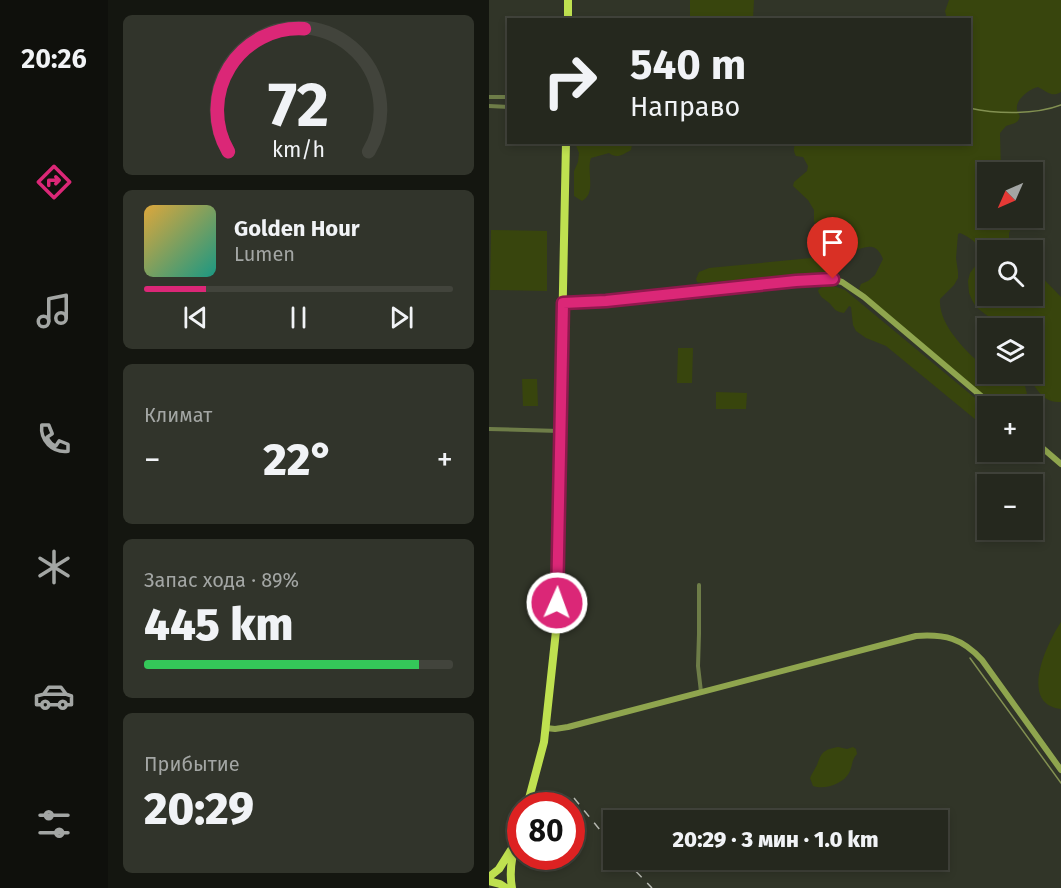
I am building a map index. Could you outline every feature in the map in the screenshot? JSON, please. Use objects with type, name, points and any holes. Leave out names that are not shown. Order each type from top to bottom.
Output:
[{"type":"highway","points":[[568,0],[568,18]]},
{"type":"highway","points":[[531,792],[546,728],[556,626],[566,144]]},
{"type":"highway","points":[[505,888],[489,879],[507,857]]},
{"type":"highway","points":[[511,870],[512,888]]},
{"type":"main road","points":[[563,303],[606,301],[796,281],[835,280],[848,285],[864,297],[981,396]]},
{"type":"main road","points":[[1043,449],[1061,464]]},
{"type":"main road","points":[[546,728],[568,727],[916,636],[929,635],[948,637],[974,651],[1061,770]]},
{"type":"street","points":[[489,96],[507,97]]},
{"type":"street","points":[[489,106],[507,107]]},
{"type":"street","points":[[489,429],[560,431]]},
{"type":"street","points":[[699,585],[697,666],[701,693]]},
{"type":"green space","points":[[690,0],[754,0],[753,18],[690,18]]},
{"type":"green space","points":[[949,0],[1061,0],[1061,92],[1052,94],[1038,87],[1023,96],[1017,106],[1020,116],[1018,121],[1006,126],[1000,133],[1001,162],[977,162],[977,228],[1012,228],[1009,238],[1014,240],[977,240],[977,245],[971,239],[958,234],[956,258],[958,278],[940,299],[944,319],[949,329],[977,360],[977,384],[1025,386],[1026,396],[985,396],[861,291],[859,289],[861,284],[875,275],[883,259],[880,254],[871,247],[852,252],[845,250],[833,237],[817,228],[814,221],[814,210],[808,200],[793,186],[794,182],[807,171],[808,166],[803,157],[796,156],[795,144],[971,144],[971,18],[947,18],[945,11]]},
{"type":"green space","points":[[575,144],[632,145],[631,150],[620,156],[609,153],[591,158],[589,193],[582,201],[574,196],[574,171],[579,153]]},
{"type":"green space","points":[[491,230],[547,231],[547,291],[490,290]]},
{"type":"green space","points":[[832,256],[839,258],[842,264],[837,271],[702,283],[697,282],[696,279],[699,272],[709,268]]},
{"type":"green space","points":[[977,264],[977,306],[1043,306],[1043,278],[1061,297],[1061,402],[1046,399],[1034,384],[1043,384],[1043,318],[990,318],[976,307],[972,300],[968,281],[970,273]]},
{"type":"green space","points":[[824,286],[834,286],[845,290],[977,400],[977,421],[886,346],[856,331],[851,307],[849,306],[844,313],[836,310],[822,298],[819,289]]},
{"type":"green space","points":[[678,348],[693,348],[692,383],[677,383]]},
{"type":"green space","points":[[522,379],[537,379],[538,406],[523,406]]},
{"type":"green space","points":[[716,392],[747,393],[746,409],[716,409]]},
{"type":"green space","points":[[1061,622],[1061,709],[1048,705],[1041,696],[1038,685],[1044,657]]},
{"type":"green space","points":[[838,747],[856,749],[857,754],[849,773],[843,780],[833,785],[813,786],[810,778],[822,754]]},
{"type":"waterway","points":[[971,108],[1015,112],[1039,111],[1061,105]]},
{"type":"waterway","points":[[970,658],[1061,783]]},
{"type":"railway","points":[[585,812],[603,834]]},
{"type":"railway","points":[[635,870],[652,888]]},
{"type":"route","points":[[557,603],[563,303],[606,301],[833,279]]}]
